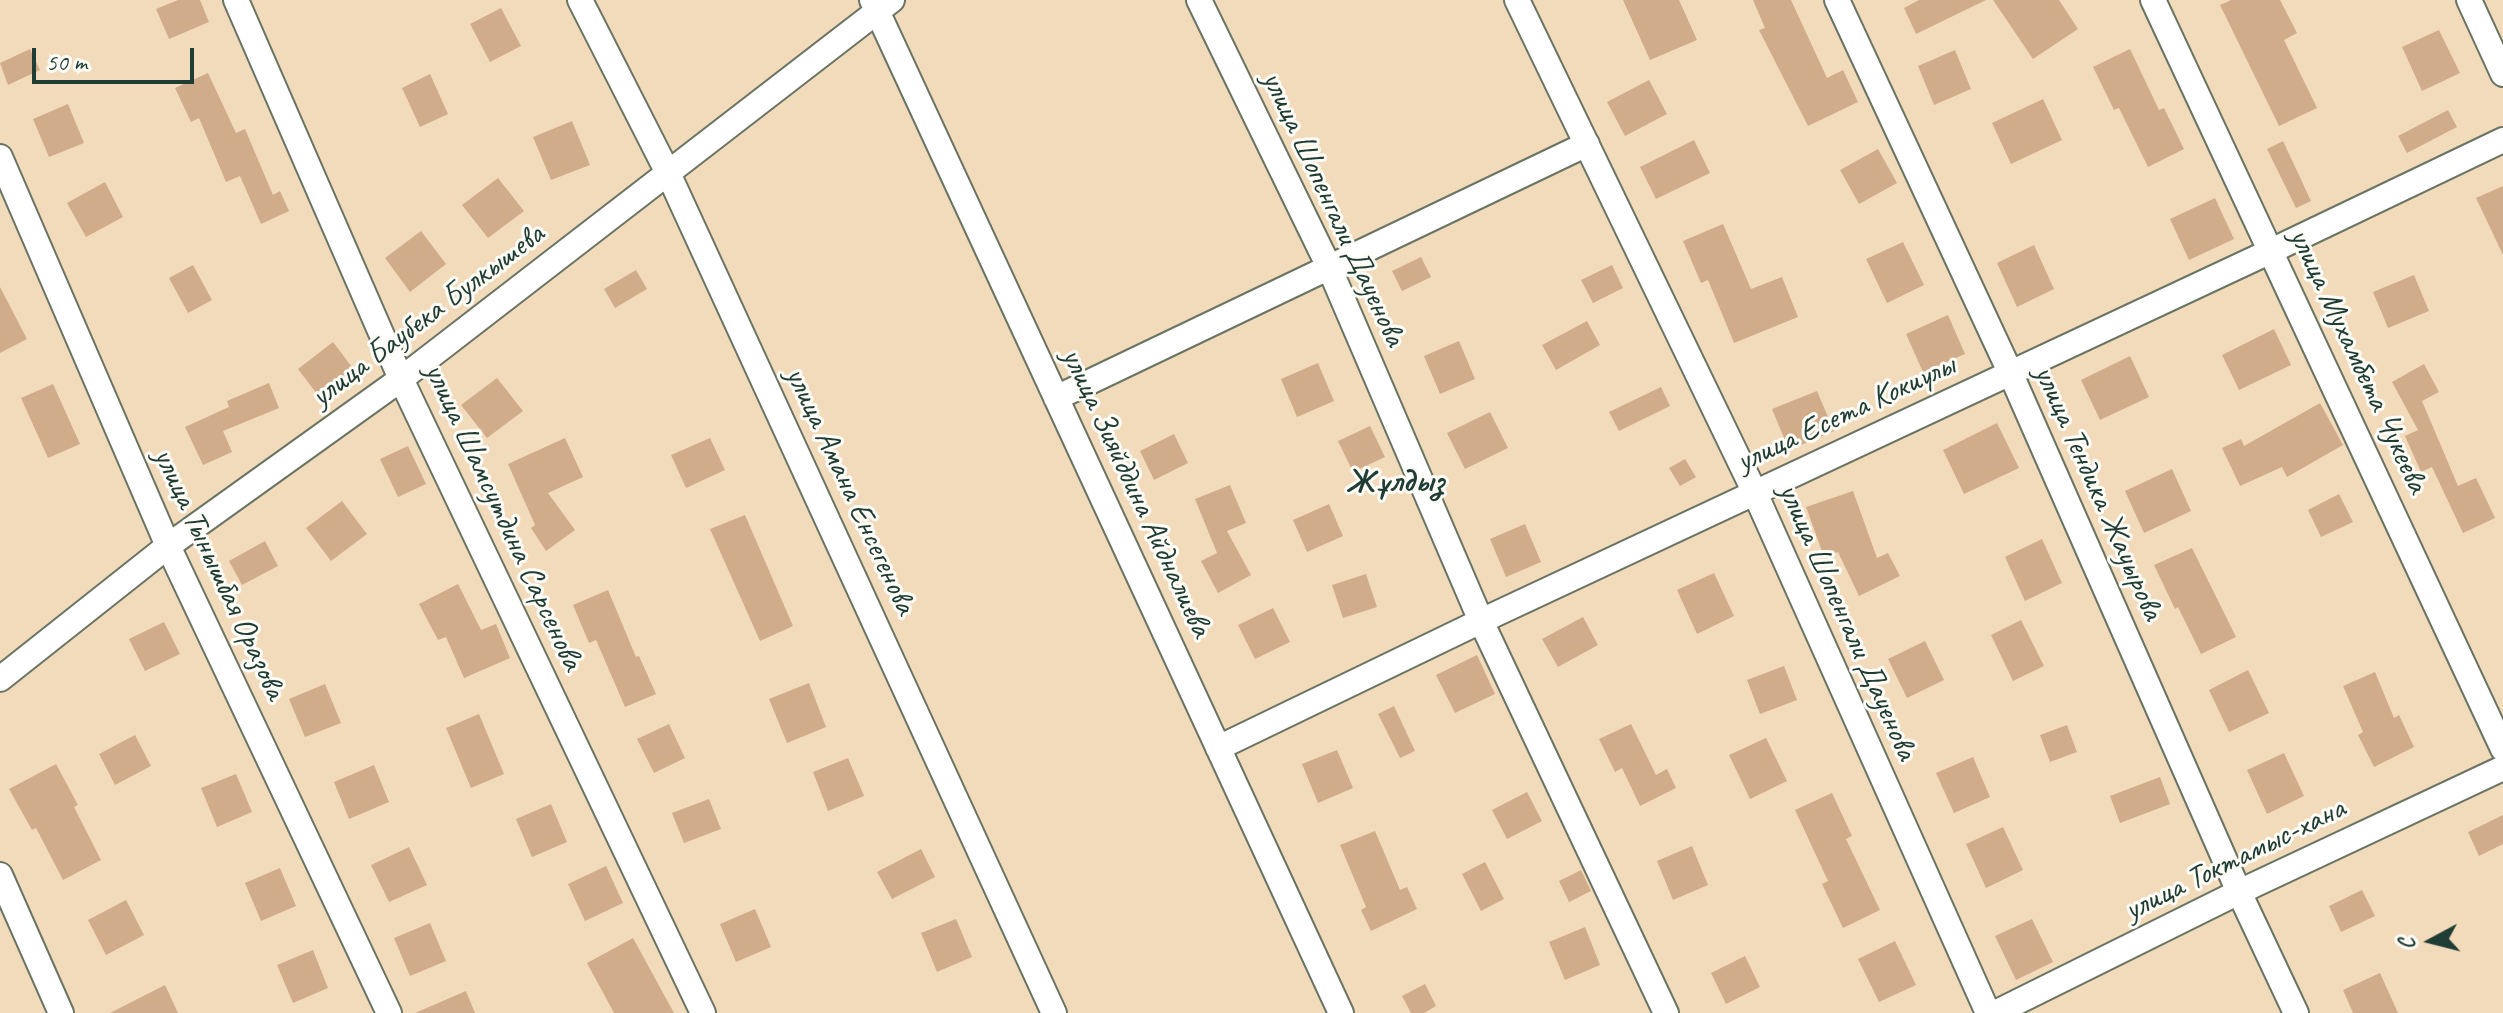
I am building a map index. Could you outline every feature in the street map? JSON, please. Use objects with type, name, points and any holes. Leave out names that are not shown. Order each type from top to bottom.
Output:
[{"type":"street","name":"улица Шамсутдина Сарсенова","points":[[236,0],[401,379],[703,1013]]},
{"type":"street","name":"улица Амана Енсегенова","points":[[580,0],[668,173],[1054,1013]]},
{"type":"street","name":"улица Шопенгали Дауенова","points":[[1199,0],[1329,267],[1481,621],[1666,1013]]},
{"type":"street","name":"улица Шопенгали Дауенова","points":[[1517,0],[1755,493],[1988,1013]]},
{"type":"street","name":"улица Тендика Жауырова","points":[[1837,0],[2010,372],[2239,892],[2296,1013]]},
{"type":"street","name":"улица Мухамбета Чукеева","points":[[2153,0],[2503,749]]},
{"type":"street","points":[[2469,0],[2503,74]]},
{"type":"street","name":"улица Баубека Булкышева","points":[[0,679],[168,546],[401,379],[881,4]]},
{"type":"street","name":"улица Зияйддина Айдналиева","points":[[881,4],[1056,398],[1341,1013]]},
{"type":"street","name":"улица Есета Кокиулы","points":[[1218,748],[2503,140]]},
{"type":"street","points":[[1056,398],[1587,144]]},
{"type":"street","name":"улица Тынышбая Оразова","points":[[0,157],[168,546],[389,1013]]},
{"type":"street","name":"улица Токтамыс-хана","points":[[1995,1013],[2239,892],[2503,768]]},
{"type":"street","points":[[0,875],[61,1013]]},
{"type":"building","points":[[178,0],[200,0],[209,22],[169,39],[156,9]]},
{"type":"building","points":[[1623,0],[1679,0],[1697,40],[1650,60]]},
{"type":"building","points":[[1753,0],[1791,0],[1827,78],[1843,70],[1858,102],[1808,126],[1759,30],[1765,28]]},
{"type":"building","points":[[1919,0],[1986,0],[1916,34],[1904,8]]},
{"type":"building","points":[[1993,0],[2059,0],[2078,29],[2033,59]]},
{"type":"building","points":[[2231,0],[2280,0],[2297,33],[2284,40],[2317,108],[2279,126],[2220,5]]},
{"type":"building","points":[[501,8],[521,46],[490,62],[470,24]]},
{"type":"building","points":[[2439,30],[2460,73],[2422,91],[2402,47]]},
{"type":"building","points":[[30,49],[40,70],[8,85],[0,63]]},
{"type":"building","points":[[2130,49],[2159,110],[2164,108],[2184,149],[2148,167],[2119,108],[2114,110],[2093,67]]},
{"type":"building","points":[[1955,50],[1971,89],[1934,105],[1918,66]]},
{"type":"building","points":[[208,73],[236,133],[245,129],[273,195],[280,191],[289,211],[261,224],[240,176],[226,182],[199,118],[191,122],[175,88]]},
{"type":"building","points":[[430,74],[448,114],[420,127],[402,88]]},
{"type":"building","points":[[1649,80],[1667,114],[1625,136],[1607,102]]},
{"type":"building","points":[[2043,99],[2062,140],[2011,164],[1992,123]]},
{"type":"building","points":[[68,104],[84,143],[49,157],[33,119]]},
{"type":"building","points":[[2448,110],[2457,127],[2407,153],[2398,136]]},
{"type":"building","points":[[572,121],[590,165],[551,180],[533,137]]},
{"type":"building","points":[[1694,140],[1710,173],[1656,199],[1640,167]]},
{"type":"building","points":[[2283,141],[2311,201],[2296,208],[2267,149]]},
{"type":"building","points":[[1878,149],[1897,183],[1859,204],[1840,170]]},
{"type":"building","points":[[498,178],[524,211],[488,238],[462,205]]},
{"type":"building","points":[[105,182],[123,217],[86,237],[67,203]]},
{"type":"building","points":[[2503,186],[2503,255],[2476,198]]},
{"type":"building","points":[[2215,198],[2234,239],[2189,260],[2170,219]]},
{"type":"building","points":[[1723,224],[1751,289],[1782,277],[1798,317],[1734,343],[1708,280],[1701,283],[1683,241]]},
{"type":"building","points":[[421,231],[446,264],[410,292],[385,258]]},
{"type":"building","points":[[1903,242],[1924,285],[1887,303],[1866,259]]},
{"type":"building","points":[[2034,245],[2054,289],[2017,307],[1997,263]]},
{"type":"building","points":[[1421,257],[1431,277],[1402,291],[1392,271]]},
{"type":"building","points":[[193,265],[212,300],[188,313],[169,278]]},
{"type":"building","points":[[1612,265],[1623,288],[1593,303],[1581,280]]},
{"type":"building","points":[[636,270],[647,289],[615,308],[604,289]]},
{"type":"building","points":[[2414,275],[2429,311],[2388,328],[2373,292]]},
{"type":"building","points":[[0,287],[27,339],[0,353]]},
{"type":"building","points":[[1948,315],[1965,354],[1923,372],[1906,334]]},
{"type":"building","points":[[1587,321],[1600,345],[1556,370],[1542,345]]},
{"type":"building","points":[[2274,329],[2291,365],[2239,390],[2222,355]]},
{"type":"building","points":[[1459,341],[1475,379],[1440,394],[1424,356]]},
{"type":"building","points":[[333,342],[358,375],[323,402],[298,369]]},
{"type":"building","points":[[2130,356],[2149,397],[2100,420],[2081,380]]},
{"type":"building","points":[[1318,363],[1334,401],[1297,417],[1281,379]]},
{"type":"building","points":[[2424,364],[2439,392],[2422,401],[2458,486],[2476,478],[2495,518],[2463,533],[2432,467],[2421,472],[2405,436],[2418,430],[2392,382]]},
{"type":"building","points":[[497,378],[523,411],[487,438],[461,405]]},
{"type":"building","points":[[269,383],[279,408],[223,431],[232,452],[203,465],[185,427],[229,407],[227,401]]},
{"type":"building","points":[[53,384],[80,444],[48,458],[21,398]]},
{"type":"building","points":[[1661,387],[1670,406],[1619,431],[1609,412]]},
{"type":"building","points":[[1817,391],[1834,431],[1789,450],[1772,409]]},
{"type":"building","points":[[2320,403],[2343,445],[2287,477],[2282,467],[2240,486],[2222,448],[2241,439],[2244,446]]},
{"type":"building","points":[[1490,412],[1508,448],[1465,469],[1447,433]]},
{"type":"building","points":[[1997,423],[2019,468],[1964,494],[1943,450]]},
{"type":"building","points":[[1370,426],[1385,457],[1353,472],[1338,441]]},
{"type":"building","points":[[1174,434],[1188,463],[1154,480],[1140,451]]},
{"type":"building","points":[[565,438],[583,477],[548,493],[575,530],[546,551],[531,528],[535,525],[508,464]]},
{"type":"building","points":[[710,438],[725,470],[686,488],[671,455]]},
{"type":"building","points":[[408,446],[426,484],[398,497],[380,459]]},
{"type":"building","points":[[1685,459],[1696,477],[1680,486],[1669,468]]},
{"type":"building","points":[[2172,469],[2191,511],[2144,533],[2125,491]]},
{"type":"building","points":[[1230,485],[1246,523],[1227,531],[1251,575],[1218,593],[1201,561],[1217,553],[1195,499]]},
{"type":"building","points":[[1853,491],[1877,558],[1888,553],[1900,576],[1859,596],[1838,552],[1824,557],[1806,507]]},
{"type":"building","points":[[2339,494],[2353,522],[2321,537],[2308,510]]},
{"type":"building","points":[[342,501],[367,534],[331,561],[306,528]]},
{"type":"building","points":[[1329,504],[1343,536],[1307,552],[1293,520]]},
{"type":"building","points":[[745,515],[793,626],[760,641],[710,529]]},
{"type":"building","points":[[1525,524],[1541,562],[1506,577],[1490,539]]},
{"type":"building","points":[[2042,539],[2062,583],[2025,601],[2005,557]]},
{"type":"building","points":[[265,541],[278,566],[242,585],[229,561]]},
{"type":"building","points":[[2192,548],[2236,637],[2201,654],[2154,565]]},
{"type":"building","points":[[1714,573],[1734,616],[1697,634],[1677,590]]},
{"type":"building","points":[[1366,574],[1377,607],[1343,618],[1332,585]]},
{"type":"building","points":[[458,584],[481,630],[496,624],[510,658],[464,678],[446,637],[438,640],[419,604]]},
{"type":"building","points":[[608,590],[636,657],[639,656],[656,694],[625,707],[596,640],[589,643],[573,605]]},
{"type":"building","points":[[1273,608],[1290,642],[1255,659],[1238,625]]},
{"type":"building","points":[[1583,617],[1598,645],[1558,667],[1542,639]]},
{"type":"building","points":[[2021,620],[2044,666],[2013,681],[1991,635]]},
{"type":"building","points":[[164,622],[180,654],[145,671],[129,639]]},
{"type":"building","points":[[1925,641],[1944,680],[1907,698],[1888,659]]},
{"type":"building","points":[[1477,655],[1495,694],[1455,713],[1436,675]]},
{"type":"building","points":[[1784,666],[1797,700],[1760,714],[1747,680]]},
{"type":"building","points":[[2248,670],[2269,713],[2229,732],[2209,690]]},
{"type":"building","points":[[2375,672],[2394,718],[2399,715],[2414,747],[2374,767],[2358,735],[2363,732],[2343,686]]},
{"type":"building","points":[[809,683],[826,727],[787,743],[769,699]]},
{"type":"building","points":[[325,684],[341,723],[305,737],[289,699]]},
{"type":"building","points":[[1394,706],[1415,751],[1400,758],[1378,714]]},
{"type":"building","points":[[479,714],[504,774],[471,788],[446,728]]},
{"type":"building","points":[[669,724],[685,758],[654,773],[637,739]]},
{"type":"building","points":[[1631,724],[1656,775],[1667,769],[1676,788],[1640,806],[1622,768],[1615,772],[1599,739]]},
{"type":"building","points":[[2067,725],[2077,752],[2050,762],[2040,735]]},
{"type":"building","points":[[135,735],[151,766],[115,785],[99,754]]},
{"type":"building","points":[[1766,738],[1787,781],[1750,799],[1729,755]]},
{"type":"building","points":[[1337,750],[1353,788],[1318,803],[1302,764]]},
{"type":"building","points":[[2284,753],[2304,796],[2267,814],[2247,770]]},
{"type":"building","points":[[1973,757],[1990,797],[1954,813],[1936,773]]},
{"type":"building","points":[[848,758],[864,796],[828,811],[813,772]]},
{"type":"building","points":[[56,764],[78,805],[74,807],[101,860],[63,880],[36,828],[32,830],[9,789]]},
{"type":"building","points":[[374,765],[389,802],[349,819],[334,782]]},
{"type":"building","points":[[236,774],[252,812],[217,827],[201,788]]},
{"type":"building","points":[[2160,777],[2170,804],[2120,823],[2110,796]]},
{"type":"building","points":[[1527,792],[1542,821],[1507,839],[1492,810]]},
{"type":"building","points":[[1832,793],[1852,836],[1846,839],[1880,910],[1843,928],[1822,884],[1828,881],[1795,810]]},
{"type":"building","points":[[709,799],[721,829],[684,843],[672,813]]},
{"type":"building","points":[[551,804],[567,842],[532,857],[516,819]]},
{"type":"building","points":[[2503,815],[2503,844],[2479,856],[2468,832]]},
{"type":"building","points":[[2003,827],[2023,870],[1986,888],[1966,844]]},
{"type":"building","points":[[1375,831],[1400,890],[1407,887],[1417,909],[1371,931],[1361,910],[1366,907],[1340,845]]},
{"type":"building","points":[[1692,846],[1708,885],[1673,900],[1657,861]]},
{"type":"building","points":[[409,847],[427,885],[389,902],[371,865]]},
{"type":"building","points":[[921,849],[935,877],[892,899],[877,872]]},
{"type":"building","points":[[1485,862],[1504,899],[1481,911],[1462,874]]},
{"type":"building","points":[[606,866],[623,903],[585,921],[568,884]]},
{"type":"building","points":[[280,868],[296,906],[261,921],[245,883]]},
{"type":"building","points":[[1581,870],[1591,891],[1569,902],[1559,881]]},
{"type":"building","points":[[2362,890],[2375,916],[2341,932],[2329,906]]},
{"type":"building","points":[[126,900],[144,935],[106,955],[88,920]]},
{"type":"building","points":[[755,909],[771,947],[736,962],[720,924]]},
{"type":"building","points":[[956,919],[972,957],[937,972],[921,933]]},
{"type":"building","points":[[2032,919],[2053,962],[2016,980],[1995,936]]},
{"type":"building","points":[[430,923],[446,961],[410,976],[394,938]]},
{"type":"building","points":[[1585,927],[1600,965],[1565,980],[1549,942]]},
{"type":"building","points":[[633,938],[674,1013],[614,1013],[587,963]]},
{"type":"building","points":[[1895,941],[1916,985],[1879,1002],[1858,959]]},
{"type":"building","points":[[313,950],[328,988],[293,1003],[277,965]]},
{"type":"building","points":[[1745,956],[1760,987],[1726,1004],[1711,973]]},
{"type":"building","points":[[2380,973],[2398,1013],[2353,1013],[2343,990]]},
{"type":"building","points":[[1425,984],[1436,1006],[1424,1013],[1411,1013],[1402,996]]},
{"type":"building","points":[[165,985],[178,1013],[110,1013]]},
{"type":"building","points":[[466,991],[475,1013],[415,1013]]},
{"type":"district","name":"Жұлдыз","points":[[1395,482]]}]
